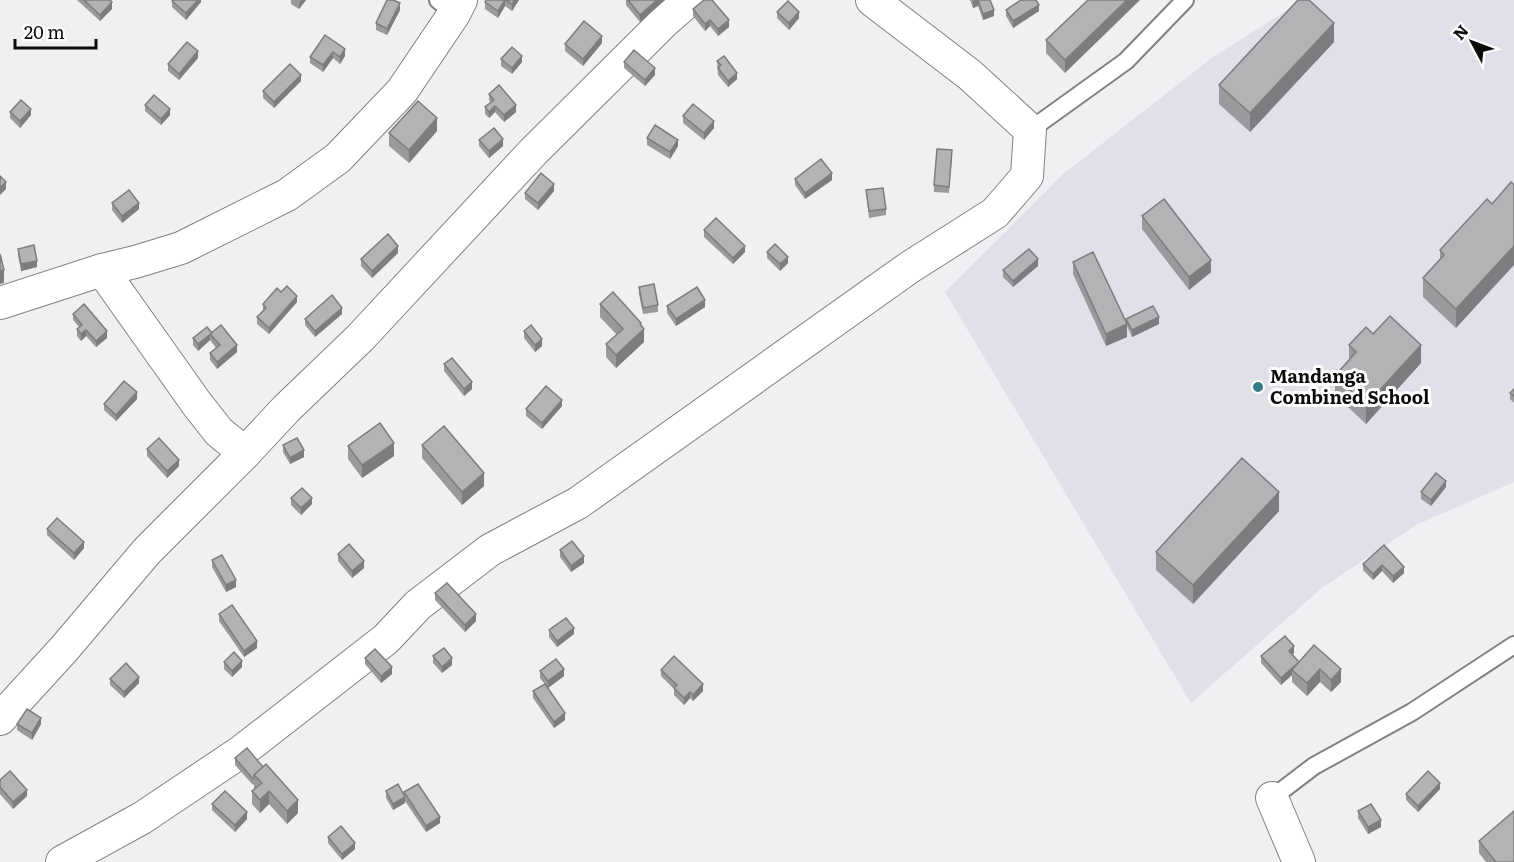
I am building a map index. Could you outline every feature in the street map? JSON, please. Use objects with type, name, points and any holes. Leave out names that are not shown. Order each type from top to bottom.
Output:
[{"type":"street","points":[[0,719],[64,649],[147,551],[286,409],[360,338],[533,152],[689,0]]},
{"type":"street","points":[[62,862],[142,818],[242,751],[386,639],[418,605],[490,550],[578,503],[900,274],[995,213],[1027,176],[1030,130],[970,75],[872,0]]},
{"type":"street","points":[[0,303],[102,270],[181,248],[287,195],[338,158],[402,91],[451,5]]},
{"type":"street","points":[[102,270],[197,404],[219,432],[245,453]]},
{"type":"street","points":[[1272,798],[1299,862]]},
{"type":"lane","points":[[1030,130],[1126,61],[1185,0]]},
{"type":"lane","points":[[1272,798],[1314,766],[1412,712],[1514,645]]},
{"type":"shaded area","name":"Mandanga Combined School","points":[[1303,0],[1514,0],[1514,482],[1416,525],[1323,587],[1191,703],[945,292],[1062,175],[1213,57]]},
{"type":"building","points":[[84,0],[110,0],[112,2],[100,15]]},
{"type":"building","points":[[173,0],[198,0],[186,13]]},
{"type":"building","points":[[387,0],[400,3],[387,29],[376,23]]},
{"type":"building","points":[[486,0],[505,0],[498,11],[485,2]]},
{"type":"building","points":[[628,0],[657,0],[640,15]]},
{"type":"building","points":[[704,0],[712,0],[729,20],[718,29],[710,20],[705,24],[693,9]]},
{"type":"building","points":[[978,0],[990,0],[994,10],[983,14]]},
{"type":"building","points":[[1021,0],[1036,0],[1039,5],[1013,21],[1006,10]]},
{"type":"building","points":[[1088,0],[1127,0],[1065,60],[1046,40]]},
{"type":"building","points":[[1298,0],[1309,0],[1334,23],[1250,113],[1219,85]]},
{"type":"building","points":[[788,1],[799,12],[789,23],[777,12]]},
{"type":"building","points":[[584,21],[602,36],[583,59],[565,44]]},
{"type":"building","points":[[325,35],[345,49],[340,57],[333,52],[323,65],[310,57]]},
{"type":"building","points":[[187,42],[198,51],[179,74],[168,64]]},
{"type":"building","points":[[512,47],[522,56],[512,68],[501,59]]},
{"type":"building","points":[[634,50],[655,68],[645,80],[624,62]]},
{"type":"building","points":[[724,56],[737,73],[728,81],[718,68],[721,65],[717,61]]},
{"type":"building","points":[[290,64],[301,75],[274,102],[263,91]]},
{"type":"building","points":[[499,85],[516,105],[504,115],[495,106],[489,112],[485,107],[494,100],[489,94]]},
{"type":"building","points":[[154,95],[170,109],[161,119],[145,105]]},
{"type":"building","points":[[21,100],[31,109],[20,121],[10,112]]},
{"type":"building","points":[[418,101],[437,118],[409,150],[389,133]]},
{"type":"building","points":[[693,104],[714,121],[704,133],[683,116]]},
{"type":"building","points":[[655,125],[678,140],[670,152],[647,138]]},
{"type":"building","points":[[494,128],[503,139],[489,151],[479,140]]},
{"type":"building","points":[[937,149],[952,150],[949,187],[934,185]]},
{"type":"building","points":[[821,159],[832,173],[805,193],[795,179]]},
{"type":"building","points":[[541,173],[554,184],[538,203],[525,193]]},
{"type":"building","points":[[0,176],[6,182],[0,188]]},
{"type":"building","points":[[1511,182],[1514,185],[1514,246],[1456,309],[1423,278],[1444,255],[1440,250],[1487,199],[1492,204]]},
{"type":"building","points":[[883,188],[886,209],[869,211],[866,190]]},
{"type":"building","points":[[129,190],[139,203],[122,216],[112,203]]},
{"type":"building","points":[[1164,199],[1211,260],[1189,277],[1142,216]]},
{"type":"building","points":[[716,218],[745,246],[733,258],[704,230]]},
{"type":"building","points":[[388,234],[398,246],[372,271],[361,259]]},
{"type":"building","points":[[775,244],[788,257],[780,264],[767,252]]},
{"type":"building","points":[[34,245],[37,261],[21,264],[18,249]]},
{"type":"building","points":[[1029,249],[1038,259],[1013,281],[1003,270]]},
{"type":"building","points":[[1093,252],[1127,324],[1106,334],[1073,262]]},
{"type":"building","points":[[0,254],[4,270],[0,271]]},
{"type":"building","points":[[654,284],[658,305],[643,308],[639,287]]},
{"type":"building","points":[[287,286],[297,296],[269,328],[257,317],[266,308],[263,304],[277,288],[281,292]]},
{"type":"building","points":[[697,287],[705,300],[676,319],[667,306]]},
{"type":"building","points":[[613,292],[644,329],[616,355],[606,344],[623,329],[600,304]]},
{"type":"building","points":[[332,295],[342,308],[315,331],[305,319]]},
{"type":"building","points":[[84,304],[107,331],[96,341],[86,330],[81,334],[77,329],[82,325],[73,314]]},
{"type":"building","points":[[1153,306],[1159,317],[1132,330],[1126,319]]},
{"type":"building","points":[[1390,316],[1421,345],[1366,405],[1335,376],[1356,352],[1349,345],[1366,327],[1373,334]]},
{"type":"building","points":[[221,325],[237,345],[217,362],[210,353],[220,345],[210,334]]},
{"type":"building","points":[[531,325],[542,339],[535,345],[524,331]]},
{"type":"building","points":[[207,327],[212,333],[198,344],[193,338]]},
{"type":"building","points":[[452,358],[472,382],[464,389],[444,364]]},
{"type":"building","points":[[124,381],[137,392],[116,415],[104,404]]},
{"type":"building","points":[[546,386],[562,400],[542,423],[526,409]]},
{"type":"building","points":[[380,423],[394,443],[362,465],[348,446]]},
{"type":"building","points":[[444,426],[484,473],[462,492],[422,445]]},
{"type":"building","points":[[159,438],[179,460],[167,471],[147,449]]},
{"type":"building","points":[[297,438],[304,450],[290,458],[283,445]]},
{"type":"building","points":[[1242,458],[1279,492],[1193,585],[1156,552]]},
{"type":"building","points":[[1436,473],[1446,481],[1431,500],[1421,492]]},
{"type":"building","points":[[302,488],[312,498],[301,508],[291,498]]},
{"type":"building","points":[[57,518],[84,542],[74,553],[47,529]]},
{"type":"building","points":[[572,541],[584,556],[571,566],[560,550]]},
{"type":"building","points":[[349,544],[364,561],[352,571],[338,554]]},
{"type":"building","points":[[1384,545],[1404,567],[1393,576],[1382,565],[1373,574],[1363,564]]},
{"type":"building","points":[[222,555],[236,580],[226,585],[212,560]]},
{"type":"building","points":[[447,583],[476,614],[465,625],[435,593]]},
{"type":"building","points":[[232,605],[257,641],[244,651],[219,614]]},
{"type":"building","points":[[566,618],[574,628],[557,641],[549,630]]},
{"type":"building","points":[[1285,636],[1294,646],[1289,651],[1299,662],[1281,678],[1261,656]]},
{"type":"building","points":[[1314,645],[1341,669],[1331,680],[1320,669],[1307,683],[1292,670]]},
{"type":"building","points":[[444,648],[452,658],[442,667],[433,656]]},
{"type":"building","points":[[375,649],[392,667],[381,676],[365,658]]},
{"type":"building","points":[[234,652],[242,661],[232,671],[224,662]]},
{"type":"building","points":[[674,656],[703,684],[693,695],[690,692],[684,698],[674,688],[677,685],[661,670]]},
{"type":"building","points":[[556,659],[564,669],[548,681],[540,671]]},
{"type":"building","points":[[126,663],[139,677],[124,692],[110,679]]},
{"type":"building","points":[[545,684],[565,713],[554,722],[533,691]]},
{"type":"building","points":[[27,709],[41,718],[32,733],[17,724]]},
{"type":"building","points":[[247,748],[263,767],[253,779],[235,758]]},
{"type":"building","points":[[266,764],[298,800],[287,811],[269,791],[260,800],[252,791],[262,783],[254,775]]},
{"type":"building","points":[[10,771],[27,790],[13,802],[0,787],[0,780]]},
{"type":"building","points":[[1428,771],[1440,783],[1418,806],[1406,794]]},
{"type":"building","points":[[398,784],[405,797],[393,804],[386,791]]},
{"type":"building","points":[[418,784],[440,817],[426,826],[404,792]]},
{"type":"building","points":[[225,791],[247,812],[235,825],[212,804]]},
{"type":"building","points":[[1371,804],[1381,820],[1368,827],[1358,811]]},
{"type":"building","points":[[1514,811],[1514,862],[1496,862],[1479,841]]},
{"type":"building","points":[[341,826],[355,843],[342,854],[328,837]]},
{"type":"place","name":"Mandanga Combined School","points":[[1258,387]]}]
